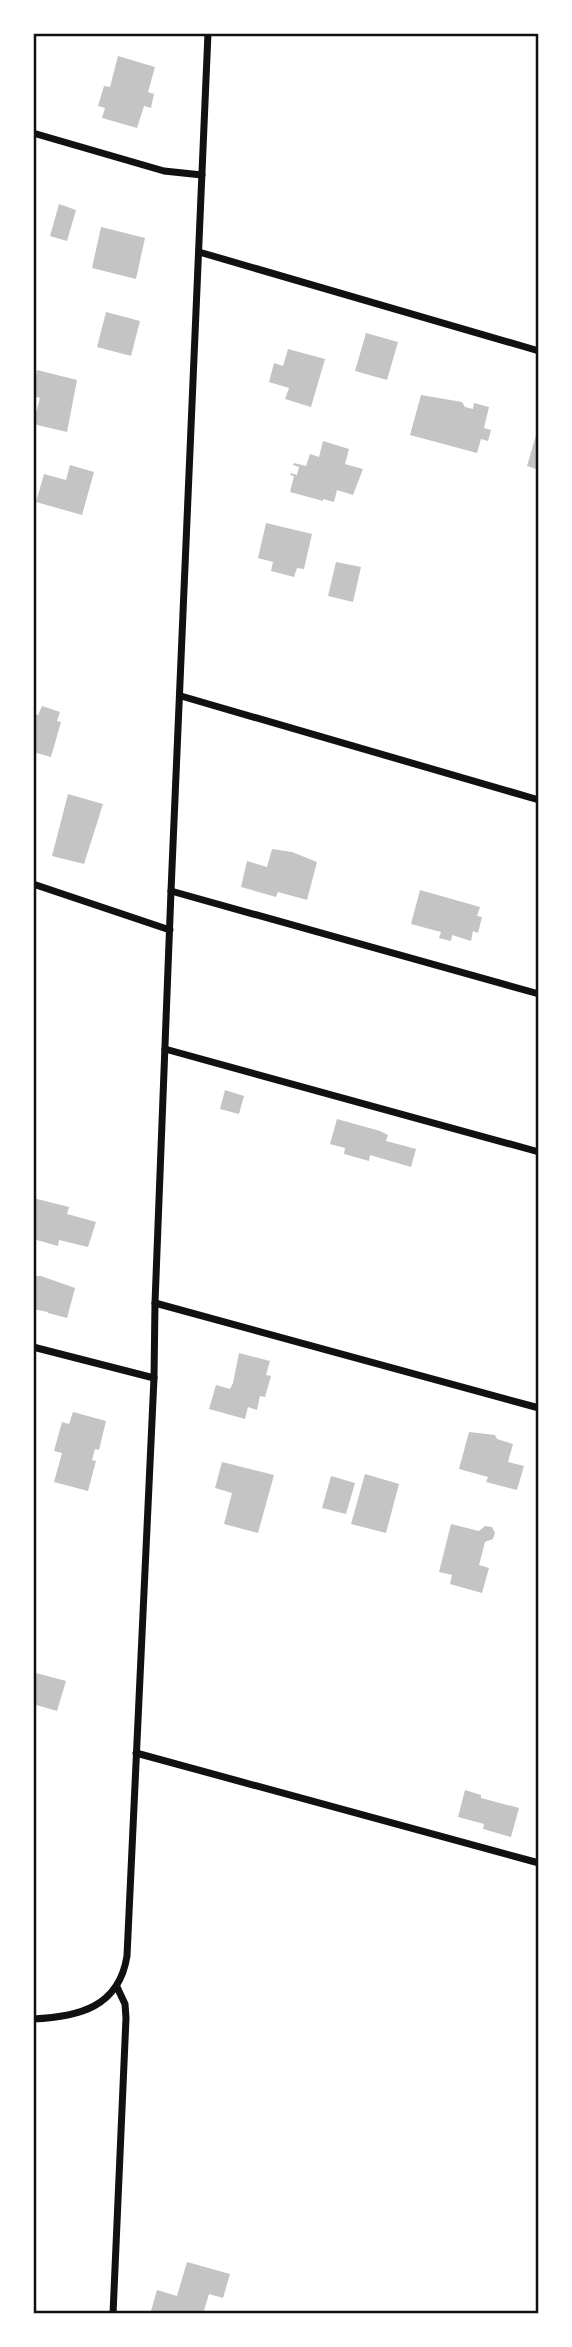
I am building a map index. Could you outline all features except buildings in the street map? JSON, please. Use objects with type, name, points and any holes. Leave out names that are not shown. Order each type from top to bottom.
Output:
[{"type":"street","points":[[33,2020],[81,2012],[105,2000],[124,1975],[127,1956],[134,1854],[171,891],[208,33]]},
{"type":"street","points":[[33,133],[164,171],[202,175]]},
{"type":"street","points":[[199,252],[539,351]]},
{"type":"street","points":[[181,696],[539,800]]},
{"type":"street","points":[[33,884],[170,930]]},
{"type":"street","points":[[171,891],[539,994]]},
{"type":"street","points":[[165,1049],[539,1152]]},
{"type":"street","points":[[155,1303],[539,1408]]},
{"type":"street","points":[[33,1347],[154,1378]]},
{"type":"street","points":[[136,1753],[539,1863]]},
{"type":"street","points":[[113,2314],[127,2018],[125,2004],[117,1987]]}]
